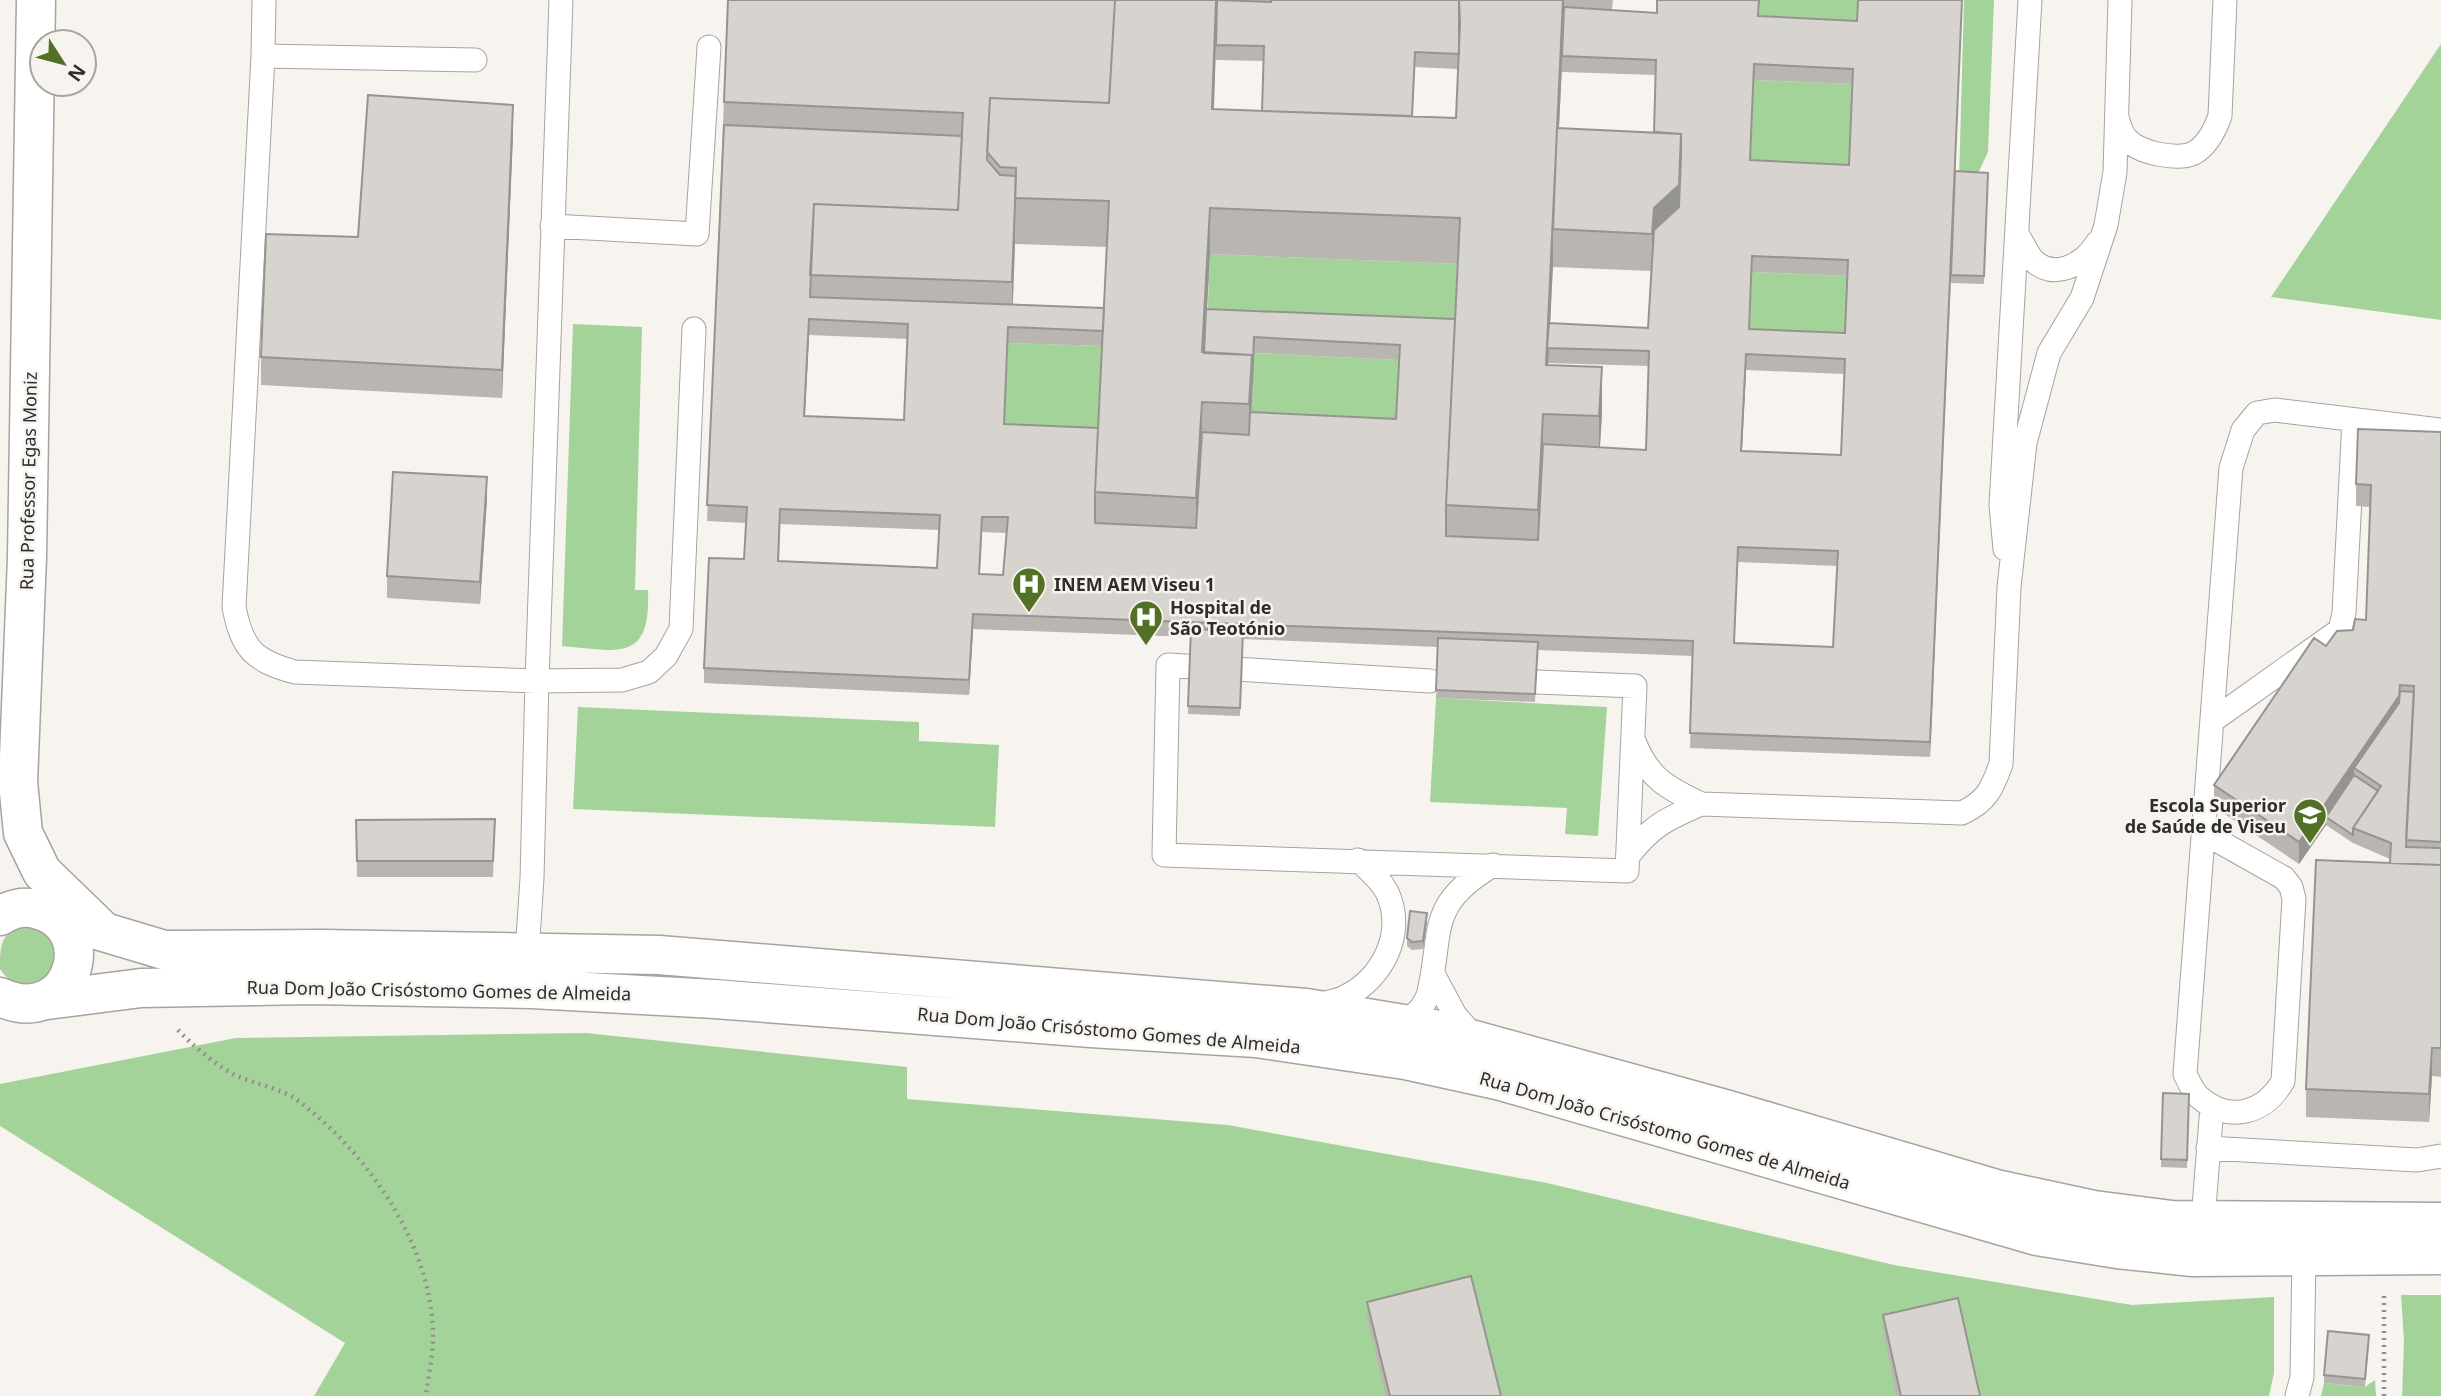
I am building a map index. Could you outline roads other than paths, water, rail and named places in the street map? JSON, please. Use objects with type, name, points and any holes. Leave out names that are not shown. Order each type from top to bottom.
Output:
[{"type":"street","name":"Rua Professor Egas Moniz","points":[[36,0],[27,557],[18,782],[23,833],[42,872],[103,931]]},
{"type":"street","name":"Rua Dom João Crisóstomo Gomes de Almeida","points":[[0,916],[16,908],[31,908],[164,950],[322,949],[659,955],[1306,1008],[1407,1024],[1478,1041],[1996,1189],[2094,1210],[2172,1220],[2441,1222]]},
{"type":"street","points":[[47,1000],[60,990],[69,978],[74,962],[68,931],[57,918]]},
{"type":"street","name":"Rua Dom João Crisóstomo Gomes de Almeida","points":[[0,997],[14,1003],[31,1004],[141,988],[311,985],[533,989],[715,999],[1256,1038],[1405,1060],[1501,1081],[2037,1236],[2117,1249],[2193,1257],[2441,1255]]},
{"type":"lane","points":[[264,0],[234,607],[240,634],[253,652],[270,665],[295,672],[537,681],[622,680],[649,672],[666,656],[681,629],[694,329]]},
{"type":"lane","points":[[527,953],[532,877],[561,0]]},
{"type":"lane","points":[[2009,587],[2001,505],[2030,0]]},
{"type":"lane","points":[[1633,738],[1641,758],[1653,775],[1668,789],[1701,804],[1962,813],[1977,806],[1992,789],[2001,764],[2009,587],[2025,443],[2049,353],[2082,298],[2106,225],[2115,172],[2120,0]]},
{"type":"lane","points":[[2117,117],[2126,139],[2142,150],[2172,157],[2194,153],[2214,134],[2220,116],[2225,0]]},
{"type":"lane","points":[[552,226],[697,234],[709,47]]},
{"type":"lane","points":[[263,56],[475,60]]},
{"type":"lane","points":[[2018,236],[2032,259],[2042,267],[2057,270],[2071,267],[2085,257],[2096,246],[2106,225]]},
{"type":"lane","points":[[2203,834],[2284,878],[2291,887],[2294,899],[2283,1081],[2266,1104],[2252,1110],[2231,1112],[2212,1106],[2198,1096],[2185,1074],[2203,834],[2231,468],[2243,430],[2257,413],[2275,410],[2441,430]]},
{"type":"lane","points":[[2212,721],[2340,630],[2344,613],[2354,420]]},
{"type":"lane","points":[[1430,681],[1168,665],[1164,855],[1628,871],[1635,686],[1537,682]]},
{"type":"lane","points":[[1629,855],[1644,834],[1665,820],[1701,804]]},
{"type":"lane","points":[[1306,1008],[1344,998],[1367,982],[1385,959],[1391,944],[1394,924],[1392,907],[1379,879],[1358,860]]},
{"type":"lane","points":[[1256,1038],[1315,1025],[1379,1036],[1396,1032],[1407,1024],[1428,996],[1442,912],[1455,894],[1493,865]]},
{"type":"lane","points":[[1433,974],[1455,1015],[1478,1041]]},
{"type":"lane","points":[[2203,1220],[2212,1106]]},
{"type":"lane","points":[[2208,1148],[2417,1160],[2441,1156]]},
{"type":"lane","points":[[2297,1396],[2302,1377],[2304,1256]]},
{"type":"place","name":"INEM AEM Viseu 1","points":[[1029,614]]},
{"type":"place","name":"Hospital de São Teotónio","points":[[1146,647]]},
{"type":"place","name":"Escola Superior de Saúde de Viseu","points":[[2310,845]]}]
